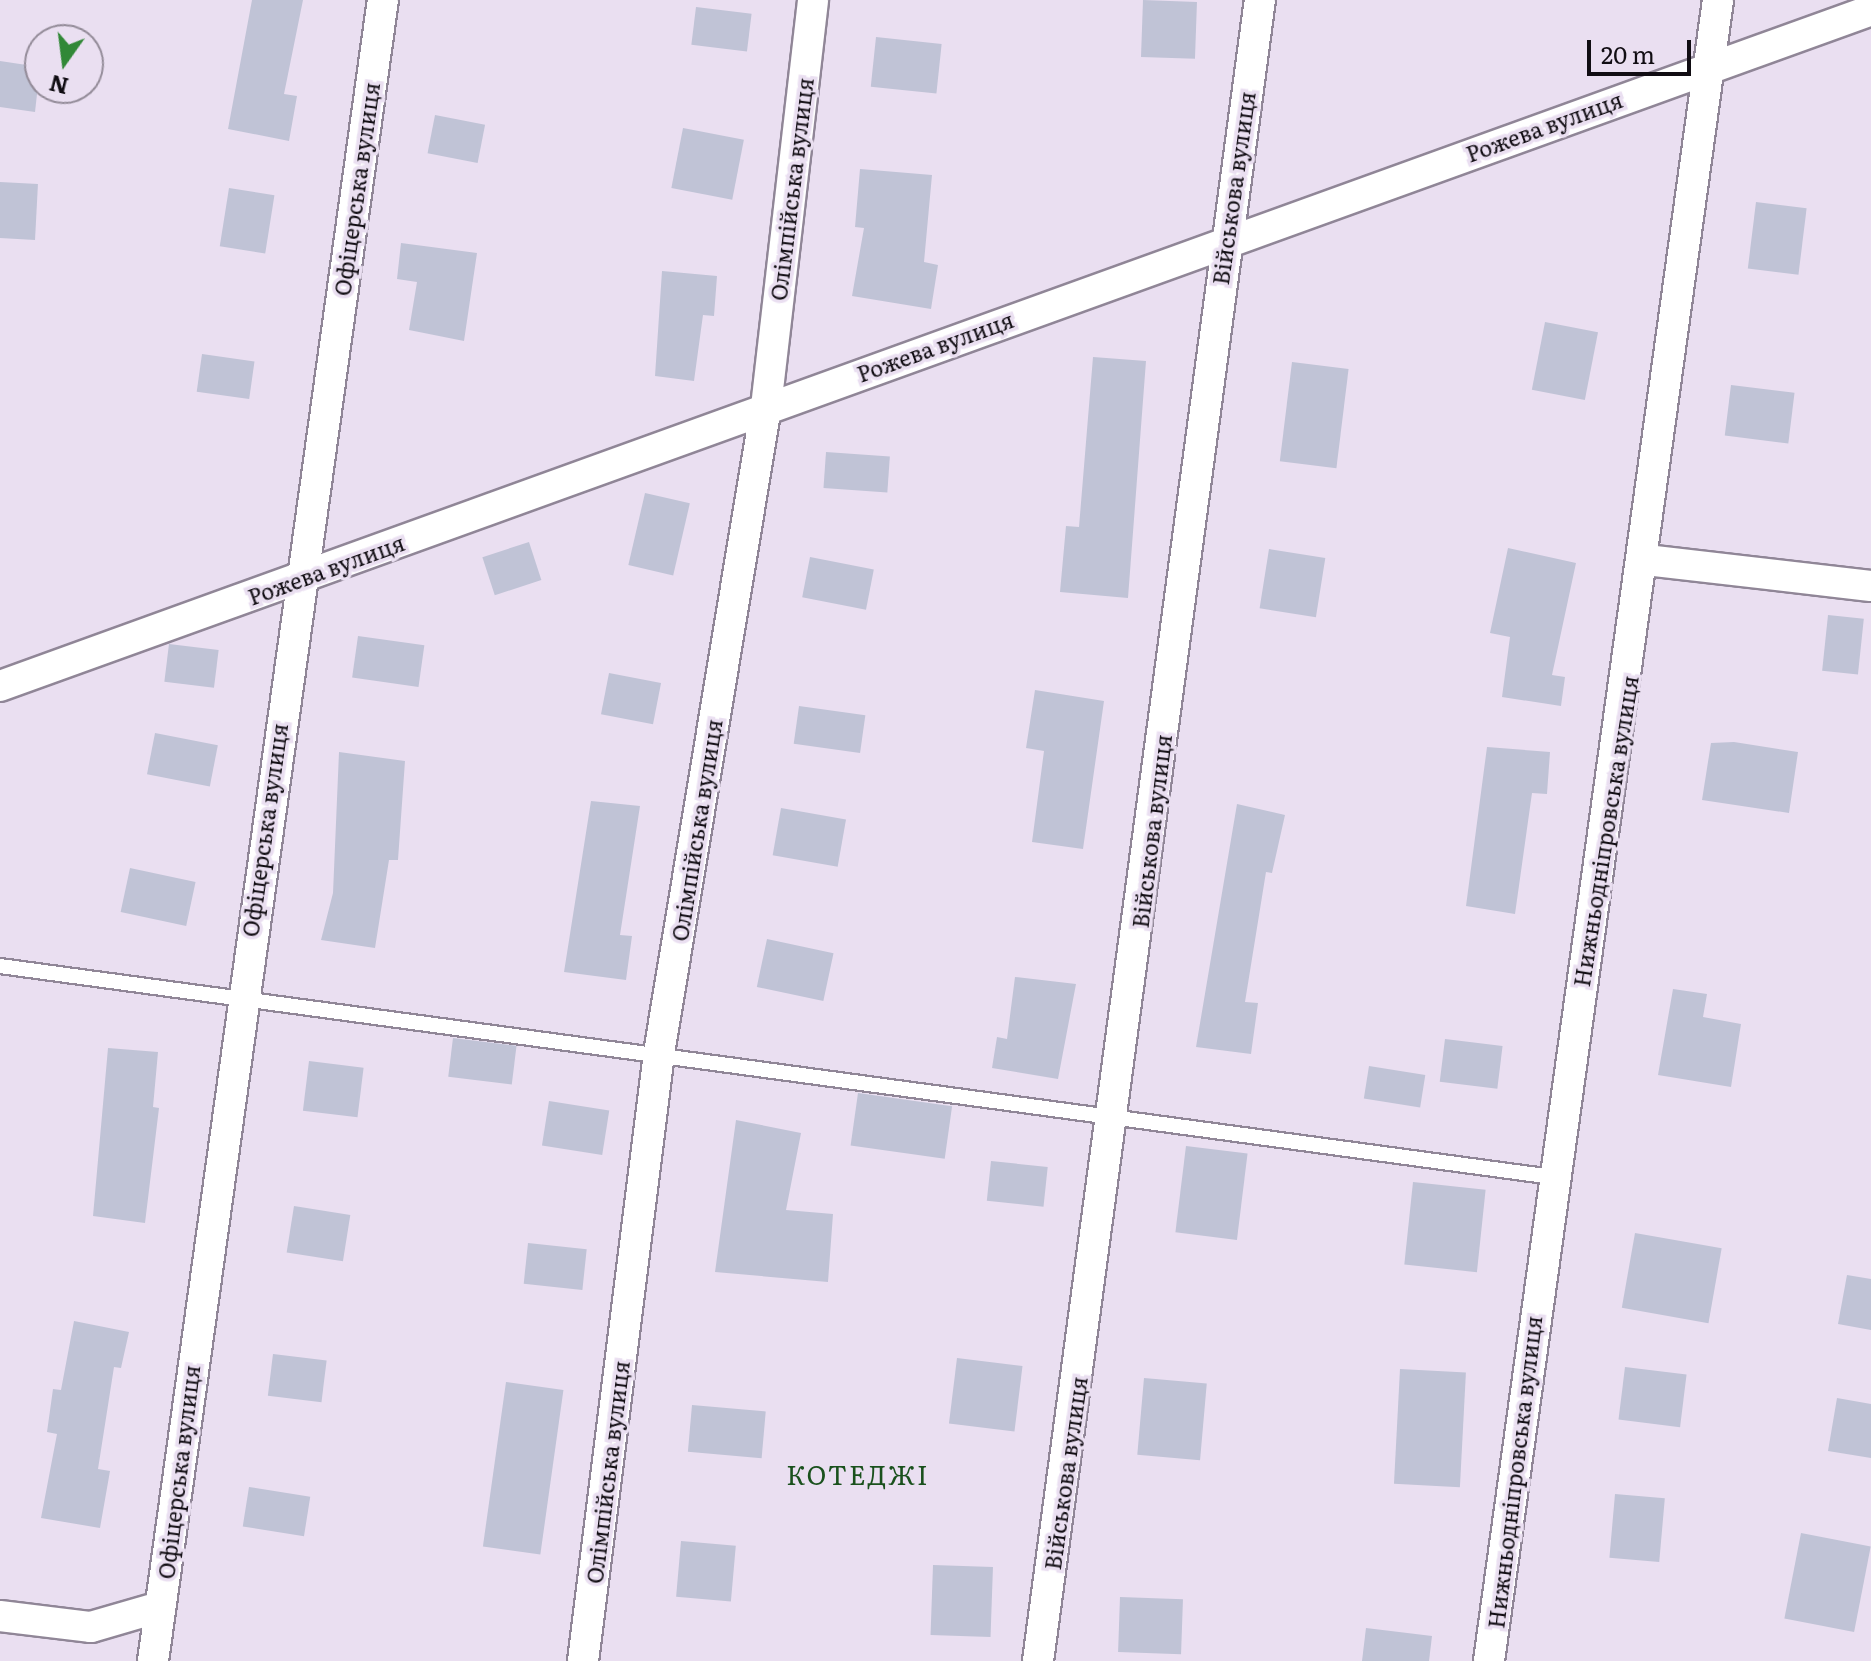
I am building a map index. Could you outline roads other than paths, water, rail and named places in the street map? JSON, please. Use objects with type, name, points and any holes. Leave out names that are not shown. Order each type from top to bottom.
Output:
[{"type":"street","name":"Офіцерська вулиця","points":[[153,1661],[240,1000],[383,0]]},
{"type":"street","name":"Олімпійська вулиця","points":[[583,1661],[659,1053],[766,407],[813,0]]},
{"type":"street","name":"Військова вулиця","points":[[1038,1661],[1115,1117],[1225,242],[1260,0]]},
{"type":"street","name":"Нижньодніпровська вулиця","points":[[1489,1661],[1552,1177],[1646,560],[1718,0]]},
{"type":"street","name":"Рожева вулиця","points":[[0,686],[1871,10]]},
{"type":"street","points":[[1646,560],[1871,586]]},
{"type":"street","points":[[0,1616],[91,1627],[160,1607]]},
{"type":"lane","points":[[0,966],[659,1053],[1552,1177]]},
{"type":"district","name":"КОТЕДЖІ","points":[[858,1474]]}]
